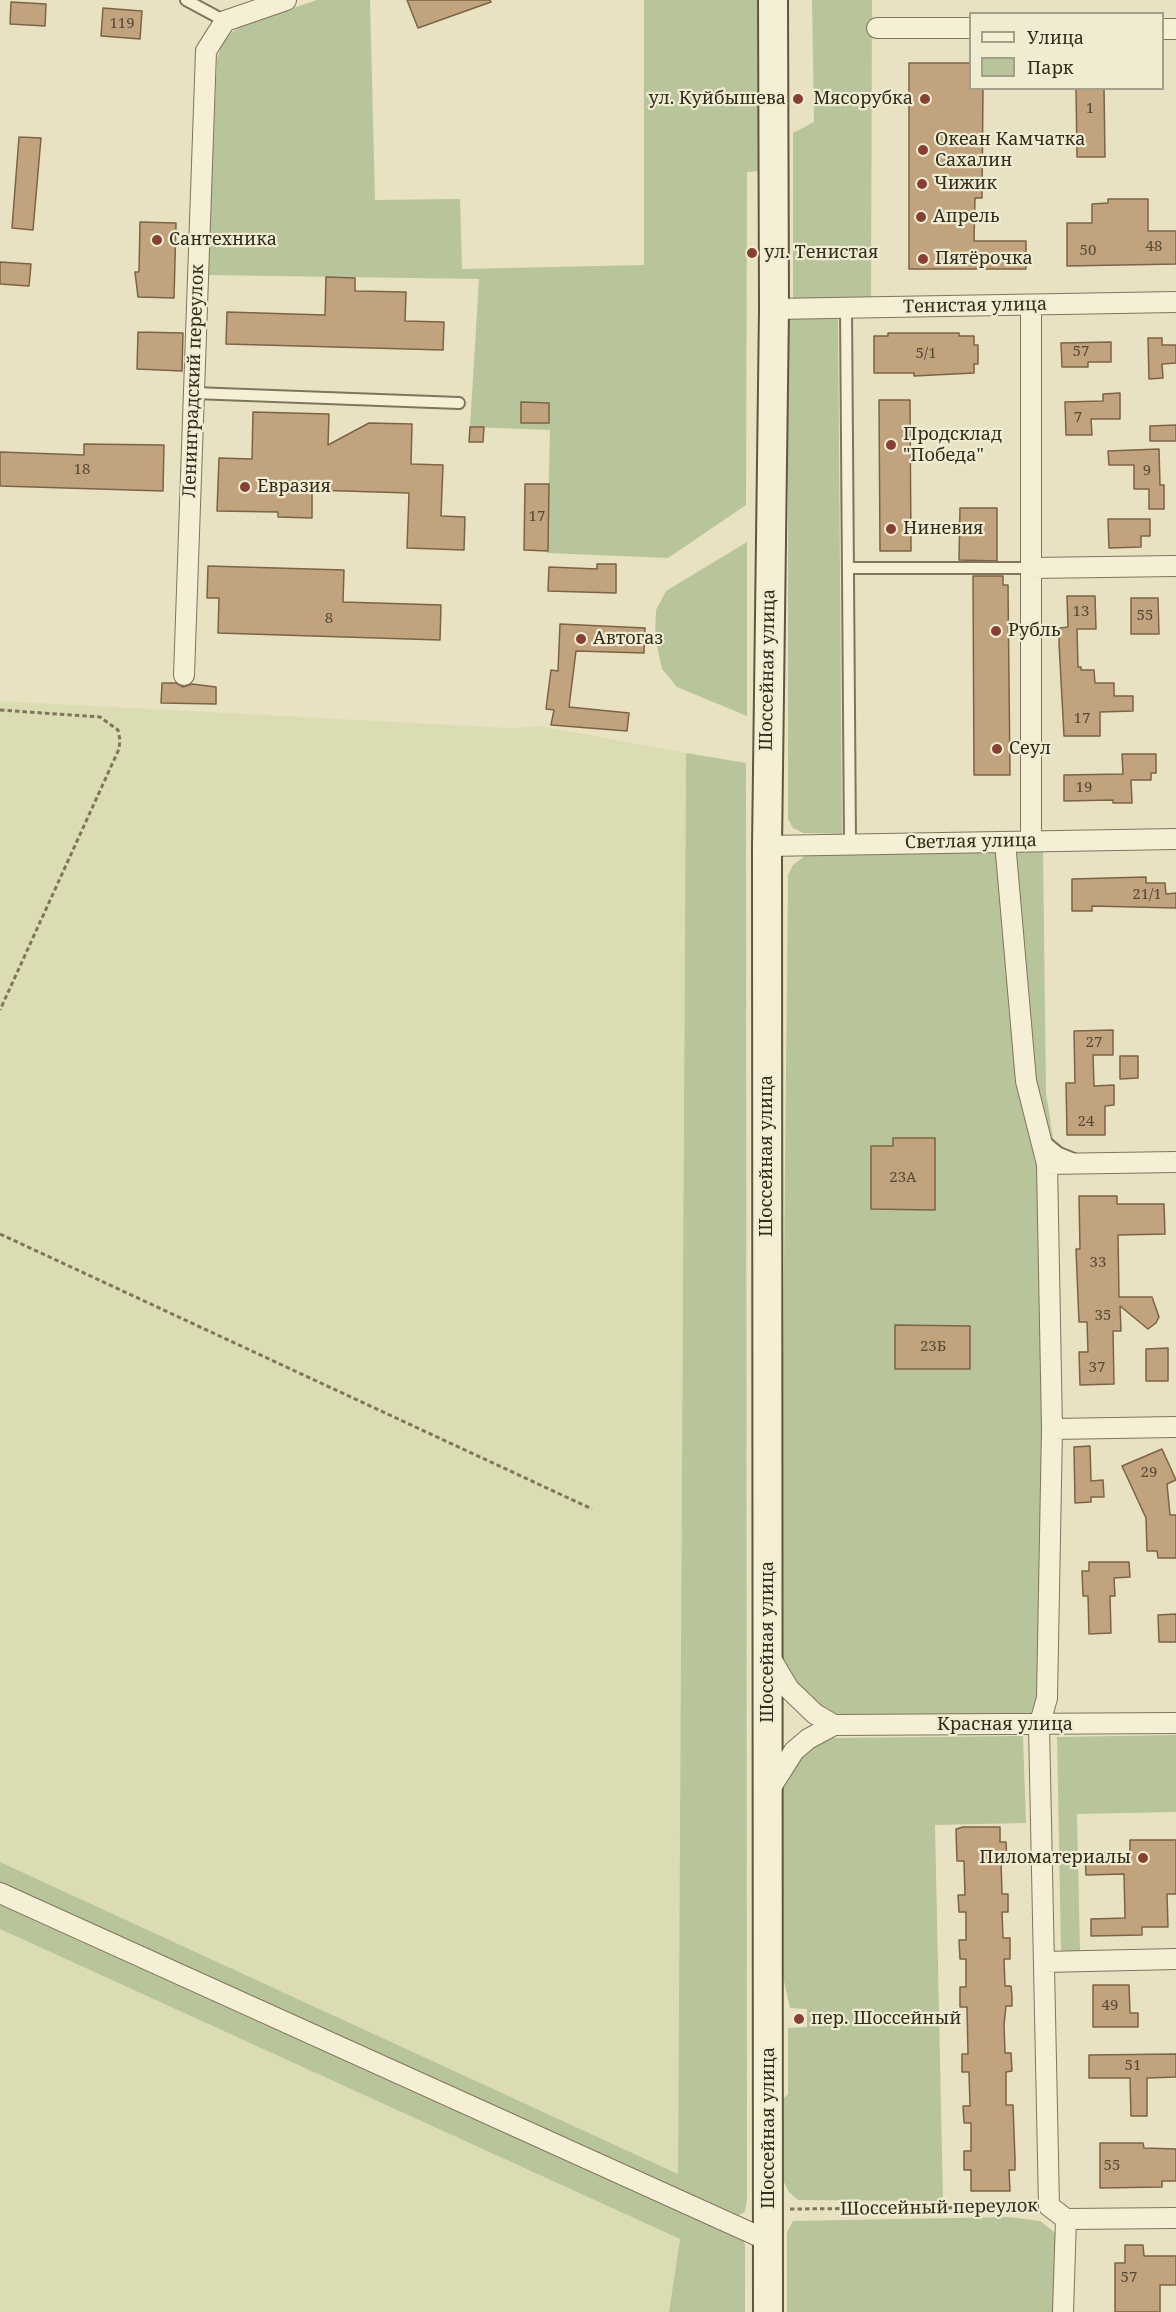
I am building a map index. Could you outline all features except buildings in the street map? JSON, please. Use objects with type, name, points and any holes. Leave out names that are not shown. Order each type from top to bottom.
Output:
[{"type":"main road","name":"Шоссейная улица","points":[[768,2312],[767,846],[774,309],[773,0]]},
{"type":"street","points":[[225,21],[286,0]]},
{"type":"street","name":"Ленинградский переулок","points":[[184,675],[205,64],[210,41],[225,21]]},
{"type":"street","points":[[877,28],[969,28]]},
{"type":"street","name":"Тенистая улица","points":[[774,309],[1176,302]]},
{"type":"street","points":[[1031,305],[1031,841]]},
{"type":"street","points":[[1031,567],[1176,566]]},
{"type":"street","name":"Светлая улица","points":[[767,846],[1176,839]]},
{"type":"street","points":[[1005,842],[1026,1081],[1047,1164],[1052,1429],[1047,1698],[1039,1726],[1049,2206]]},
{"type":"street","points":[[1047,1164],[1176,1162]]},
{"type":"street","points":[[1052,1429],[1176,1427]]},
{"type":"street","points":[[768,1652],[789,1689],[815,1714],[834,1725]]},
{"type":"street","name":"Красная улица","points":[[834,1725],[1039,1726],[1176,1723]]},
{"type":"street","points":[[768,1792],[794,1751],[808,1739],[834,1725]]},
{"type":"street","points":[[0,1893],[769,2241]]},
{"type":"street","points":[[1044,1962],[1176,1959]]},
{"type":"street","name":"Шоссейный переулок","points":[[1049,2206],[1066,2219]]},
{"type":"street","points":[[1063,2312],[1066,2219],[1176,2218]]},
{"type":"lane","points":[[186,0],[225,21]]},
{"type":"lane","points":[[846,308],[850,844]]},
{"type":"lane","points":[[194,393],[459,403]]},
{"type":"lane","points":[[848,568],[1031,567]]},
{"type":"lane","points":[[1039,1136],[1066,1156],[1095,1163]]},
{"type":"path","points":[[0,710],[100,717],[118,730],[120,740],[119,749],[0,1010]]},
{"type":"path","points":[[0,1234],[592,1509]]},
{"type":"path","name":"Шоссейный переулок","points":[[769,2209],[1049,2206]]},
{"type":"green space","points":[[317,0],[370,0],[375,200],[460,199],[462,269],[644,265],[644,0],[761,0],[762,171],[747,172],[746,505],[668,558],[547,553],[550,430],[470,427],[479,279],[207,275],[217,58],[222,45],[231,33],[243,25]]},
{"type":"green space","points":[[812,0],[872,0],[871,299],[793,300],[793,133],[814,122]]},
{"type":"green space","points":[[792,316],[838,316],[842,834],[803,833],[793,828],[788,819],[788,319]]},
{"type":"green space","points":[[747,542],[747,716],[677,687],[662,669],[655,636],[656,610],[666,591]]},
{"type":"green space","points":[[0,701],[509,728],[540,726],[686,753],[678,2174],[0,1862]]},
{"type":"green space","points":[[686,753],[746,763],[747,2199],[745,2212],[737,2216],[0,1884],[0,1862],[678,2174]]},
{"type":"green space","points":[[1043,848],[1046,1093],[1058,1171],[1061,1404],[1055,1714],[839,1719],[803,1694],[780,1663],[788,875],[793,865],[811,851]]},
{"type":"green space","points":[[1176,1735],[1176,1812],[1077,1814],[1080,1951],[1061,1951],[1057,1737]]},
{"type":"green space","points":[[1023,1736],[1026,1823],[935,1825],[943,2201],[798,2200],[789,2192],[782,2178],[782,2100],[788,2094],[788,2028],[807,2027],[807,2009],[790,2008],[782,1972],[781,1797],[784,1783],[802,1756],[814,1745],[832,1738]]},
{"type":"green space","points":[[0,1901],[743,2238],[745,2245],[745,2312],[669,2312],[680,2239],[0,1929]]},
{"type":"green space","points":[[0,1929],[680,2239],[669,2312],[0,2312]]},
{"type":"green space","points":[[1009,2217],[1040,2221],[1058,2235],[1055,2312],[787,2312],[787,2232],[793,2221]]},
{"type":"place","name":"ул. Куйбышева","points":[[798,99]]},
{"type":"place","name":"Мясорубка","points":[[925,99]]},
{"type":"place","name":"Океан Камчатка Сахалин","points":[[923,150]]},
{"type":"place","name":"Чижик","points":[[922,184]]},
{"type":"place","name":"Апрель","points":[[921,217]]},
{"type":"place","name":"Сантехника","points":[[157,240]]},
{"type":"place","name":"ул. Тенистая","points":[[752,253]]},
{"type":"place","name":"Пятёрочка","points":[[923,259]]},
{"type":"place","name":"Продсклад \"Победа\"","points":[[891,445]]},
{"type":"place","name":"Евразия","points":[[245,487]]},
{"type":"place","name":"Ниневия","points":[[891,529]]},
{"type":"place","name":"Рубль","points":[[996,631]]},
{"type":"place","name":"Автогаз","points":[[581,639]]},
{"type":"place","name":"Сеул","points":[[997,749]]},
{"type":"place","name":"Пиломатериалы","points":[[1143,1858]]},
{"type":"place","name":"пер. Шоссейный","points":[[799,2019]]}]
